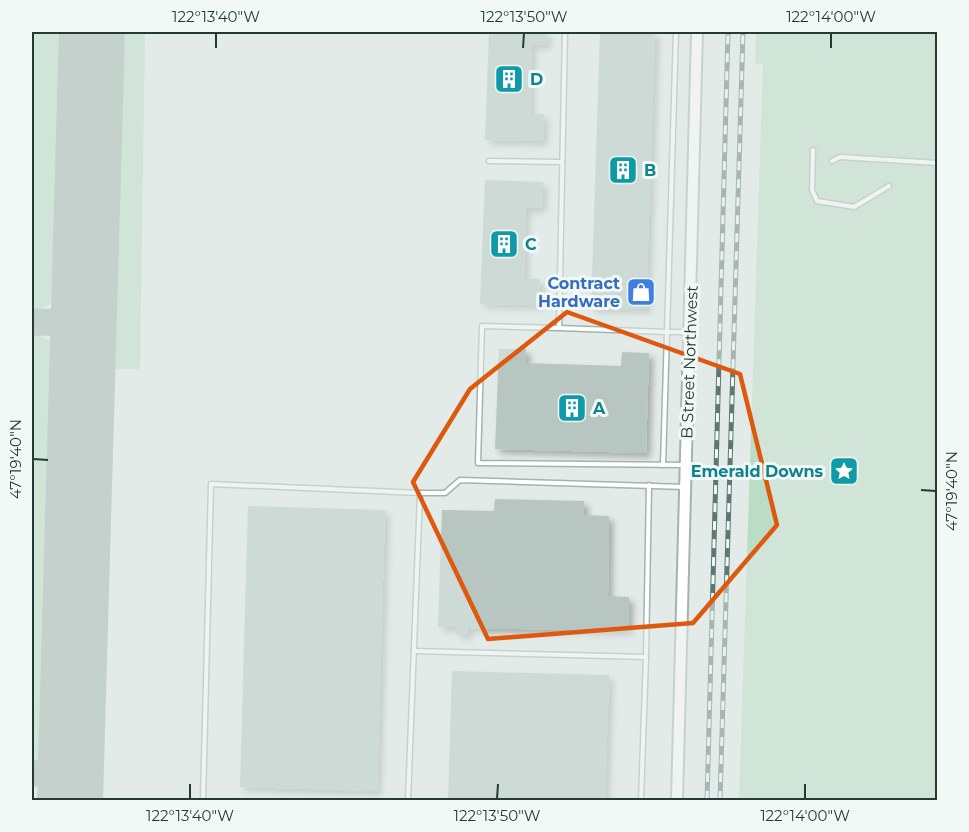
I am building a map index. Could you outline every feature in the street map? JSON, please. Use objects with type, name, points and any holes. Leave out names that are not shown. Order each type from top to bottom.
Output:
[{"type":"street","name":"B Street Northwest","points":[[677,801],[698,32]]},
{"type":"lane","points":[[559,328],[565,32]]},
{"type":"lane","points":[[663,465],[676,32]]},
{"type":"lane","points":[[813,150],[812,190],[817,201],[854,207],[890,186]]},
{"type":"lane","points":[[832,160],[840,157],[938,163]]},
{"type":"lane","points":[[489,161],[562,162]]},
{"type":"lane","points":[[686,465],[478,463],[482,326],[690,333]]},
{"type":"lane","points":[[203,801],[212,484],[420,493],[445,493],[460,480],[685,487]]},
{"type":"lane","points":[[641,801],[649,485]]},
{"type":"lane","points":[[408,801],[420,493]]},
{"type":"lane","points":[[414,651],[646,657]]},
{"type":"highlighted area","points":[[567,312],[740,374],[777,525],[693,623],[488,639],[413,482],[470,389]]},
{"type":"green space","points":[[32,32],[72,32],[66,279],[54,301],[32,311]]},
{"type":"green space","points":[[108,32],[145,32],[140,369],[99,369],[97,313]]},
{"type":"green space","name":"Emerald Downs","points":[[756,32],[937,32],[937,800],[739,800],[763,64],[755,64]]},
{"type":"green space","points":[[32,332],[54,343],[63,357],[52,734],[44,754],[32,760]]},
{"type":"building","name":"D","points":[[489,32],[547,32],[546,45],[532,44],[530,114],[544,114],[543,141],[485,140]]},
{"type":"building","name":"B","points":[[600,32],[655,32],[646,309],[591,308]]},
{"type":"building","name":"C","points":[[485,180],[543,182],[542,208],[526,208],[524,279],[540,279],[539,305],[480,304]]},
{"type":"building","name":"A","points":[[499,349],[526,349],[525,363],[621,366],[622,352],[649,353],[646,453],[495,449]]},
{"type":"building","points":[[495,499],[584,501],[584,515],[609,516],[608,596],[629,597],[628,631],[468,628],[468,635],[457,635],[457,627],[438,627],[442,510],[494,511]]},
{"type":"building","points":[[248,506],[385,510],[377,791],[240,787]]},
{"type":"building","points":[[452,671],[609,675],[605,801],[448,801]]},
{"type":"taxiway","points":[[32,322],[84,323]]},
{"type":"taxiway","points":[[32,773],[71,774]]},
{"type":"runway","points":[[70,800],[92,32]]},
{"type":"railway","points":[[707,800],[728,32]]},
{"type":"railway","points":[[720,800],[743,32]]},
{"type":"place","name":"D","points":[[509,79]]},
{"type":"place","name":"B","points":[[623,170]]},
{"type":"place","name":"C","points":[[504,244]]},
{"type":"place","name":"Contract Hardware","points":[[641,292]]},
{"type":"place","name":"A","points":[[572,408]]},
{"type":"place","name":"Emerald Downs","points":[[844,471]]}]
